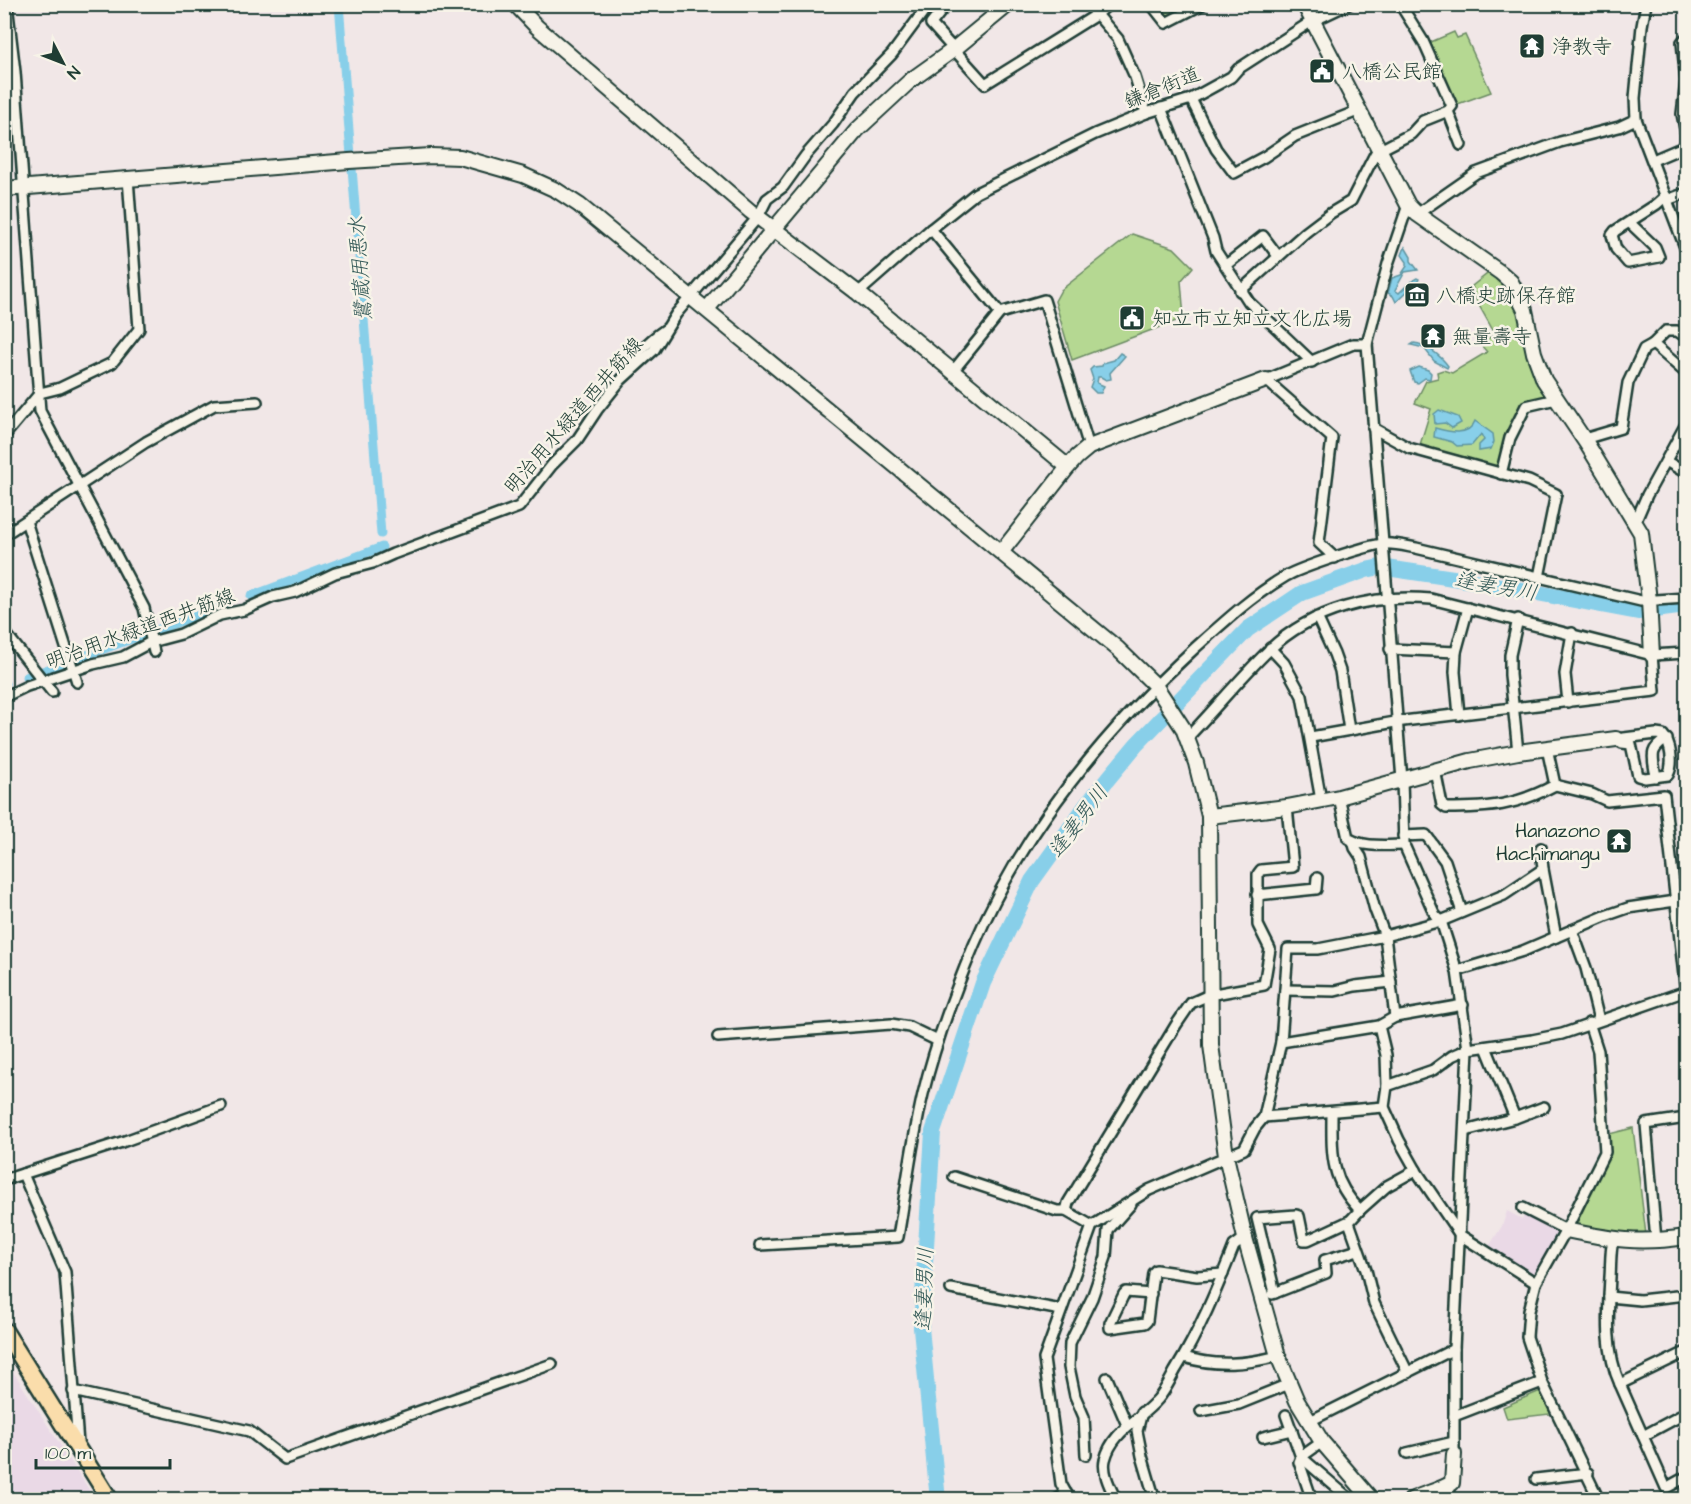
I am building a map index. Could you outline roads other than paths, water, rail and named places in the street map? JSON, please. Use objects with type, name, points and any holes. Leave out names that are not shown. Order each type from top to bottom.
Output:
[{"type":"main road","points":[[4,1330],[110,1500]]},
{"type":"street","points":[[7,4],[15,72],[40,411],[144,608],[151,640]]},
{"type":"street","points":[[515,4],[546,35],[758,217],[858,293],[1068,467]]},
{"type":"street","name":"明治用水緑道西井筋線","points":[[4,697],[44,679],[123,657],[151,640],[181,634],[220,615],[244,610],[273,597],[295,592],[335,573],[380,561],[393,554],[519,507],[547,471],[577,440],[621,380],[647,358],[661,342],[676,314],[758,217],[767,199],[783,187],[848,102],[892,54],[929,4]]},
{"type":"street","points":[[947,4],[931,24],[985,84],[1096,15],[1109,4]]},
{"type":"street","points":[[706,309],[857,130],[911,80],[1010,4]]},
{"type":"street","points":[[1088,4],[1118,39],[1135,77],[1146,113]]},
{"type":"street","points":[[1151,4],[1166,23],[1203,4]]},
{"type":"street","points":[[1304,4],[1413,209],[1485,260],[1511,282],[1525,310],[1534,353],[1544,380],[1584,439],[1641,533],[1655,691],[1395,722],[1311,737]]},
{"type":"street","name":"鎌倉街道","points":[[858,293],[931,229],[982,190],[1095,134],[1146,113],[1191,99],[1231,77],[1238,69],[1309,23],[1349,4]]},
{"type":"street","points":[[1240,291],[1278,256],[1331,213],[1351,201],[1375,154],[1411,134],[1423,121],[1448,111],[1452,106],[1423,41],[1400,4]]},
{"type":"street","points":[[1646,4],[1635,98],[1636,119],[1686,250]]},
{"type":"street","points":[[1686,38],[1682,42],[1686,81],[1682,114],[1686,134]]},
{"type":"street","points":[[1191,99],[1216,149],[1234,173],[1264,157],[1295,136],[1360,110]]},
{"type":"street","points":[[1161,108],[1213,238],[1216,251],[1240,291],[1259,314],[1312,362]]},
{"type":"street","points":[[1448,111],[1461,145]]},
{"type":"street","points":[[1449,1500],[1454,1448],[1454,1349],[1468,1049],[1457,971],[1441,921],[1435,915],[1403,841],[1401,780],[1367,344],[1388,264],[1413,209],[1476,173],[1560,142],[1619,127],[1636,119]]},
{"type":"street","points":[[1653,160],[1686,146]]},
{"type":"street","points":[[4,189],[431,156],[460,157],[523,175],[556,190],[579,205],[1118,649],[1158,689],[1185,733],[1196,763],[1209,816],[1211,1045],[1226,1156],[1245,1238],[1278,1356],[1308,1422],[1322,1442],[1372,1500]]},
{"type":"street","points":[[4,436],[40,393],[60,388],[112,363],[139,329],[128,178]]},
{"type":"street","points":[[1630,222],[1655,247],[1659,256],[1628,263],[1616,249],[1612,235],[1615,231],[1666,198],[1686,193]]},
{"type":"street","points":[[931,229],[1000,313]]},
{"type":"street","points":[[1226,266],[1263,237],[1278,256]]},
{"type":"street","points":[[953,371],[1000,313],[1044,300],[1089,447]]},
{"type":"street","points":[[1584,439],[1621,428],[1629,383],[1644,349],[1653,344],[1666,331],[1677,331],[1686,337]]},
{"type":"street","points":[[1002,552],[1068,467],[1089,447],[1266,380],[1353,344],[1367,344]]},
{"type":"street","points":[[1653,344],[1686,373]]},
{"type":"street","points":[[1266,380],[1332,438],[1319,543],[1335,558]]},
{"type":"street","points":[[1501,474],[1510,438],[1526,406],[1556,399]]},
{"type":"street","points":[[4,535],[146,442],[214,405],[257,402]]},
{"type":"street","points":[[1635,523],[1686,427]]},
{"type":"street","points":[[1373,428],[1409,448],[1529,481],[1556,494],[1539,577]]},
{"type":"street","points":[[1666,461],[1686,473]]},
{"type":"street","points":[[26,521],[77,682]]},
{"type":"street","points":[[760,1245],[898,1237],[922,1096],[938,1041],[974,944],[1002,887],[1024,849],[1086,762],[1251,599],[1288,574],[1335,558],[1383,547],[1416,548],[1641,601],[1686,598]]},
{"type":"street","points":[[1185,733],[1270,648],[1317,617],[1350,604],[1387,598],[1431,599],[1572,633],[1686,653]]},
{"type":"street","points":[[1459,715],[1455,672],[1456,652],[1468,608]]},
{"type":"street","points":[[1317,617],[1335,654],[1340,671],[1349,730]]},
{"type":"street","points":[[1518,619],[1510,655],[1518,752]]},
{"type":"street","points":[[4,631],[52,692]]},
{"type":"street","points":[[1568,702],[1565,674],[1572,633]]},
{"type":"street","points":[[1270,648],[1284,663],[1302,696],[1321,800]]},
{"type":"street","points":[[1390,649],[1456,652]]},
{"type":"street","points":[[1209,816],[1287,807],[1339,797],[1435,770],[1518,752],[1638,736],[1663,735],[1669,741],[1671,769],[1668,775],[1645,778],[1638,776],[1631,744]]},
{"type":"street","points":[[1631,744],[1638,736]]},
{"type":"street","points":[[1616,739],[1622,743],[1631,744]]},
{"type":"street","points":[[1656,777],[1652,752],[1656,745],[1667,739]]},
{"type":"street","points":[[1547,748],[1555,785]]},
{"type":"street","points":[[1387,1086],[1433,1070],[1452,1056],[1468,1049],[1562,1034],[1686,992],[1664,795],[1607,801],[1592,794],[1555,785],[1532,797],[1507,804],[1479,808],[1446,808],[1442,805],[1435,770]]},
{"type":"street","points":[[1339,797],[1348,838],[1353,841],[1379,845],[1426,835],[1445,861],[1462,912]]},
{"type":"street","points":[[1066,1211],[1068,1203],[1191,1003],[1209,995],[1264,985],[1270,949],[1258,925],[1259,871],[1293,867],[1287,807]]},
{"type":"street","points":[[1353,841],[1361,857],[1375,910],[1385,936],[1395,1017]]},
{"type":"street","points":[[1541,848],[1557,937]]},
{"type":"street","points":[[1270,949],[1318,949],[1385,936],[1441,921],[1504,895],[1543,869]]},
{"type":"street","points":[[1257,894],[1316,889],[1317,878]]},
{"type":"street","points":[[1457,971],[1523,951],[1628,908],[1675,901]]},
{"type":"street","points":[[1572,930],[1586,968],[1599,1020]]},
{"type":"street","points":[[1055,1500],[1069,1497],[1061,1484],[1044,1366],[1047,1349],[1092,1226],[1149,1190],[1244,1149],[1255,1128],[1264,1117],[1281,1042],[1288,949]]},
{"type":"street","points":[[1285,990],[1335,991],[1391,982]]},
{"type":"street","points":[[1281,1042],[1379,1026],[1395,1017],[1463,1005]]},
{"type":"street","points":[[1589,1023],[1598,1051],[1605,1152],[1566,1230],[1536,1283],[1529,1311],[1527,1337],[1542,1382],[1588,1473],[1599,1500]]},
{"type":"street","points":[[718,1037],[891,1024],[909,1027],[938,1041]]},
{"type":"street","points":[[1379,1026],[1386,1055],[1387,1086],[1384,1107],[1416,1170],[1460,1235],[1536,1283]]},
{"type":"street","points":[[1486,1047],[1515,1118]]},
{"type":"street","points":[[4,1180],[122,1142],[221,1106]]},
{"type":"street","points":[[1264,1117],[1384,1107]]},
{"type":"street","points":[[1465,1131],[1515,1118],[1544,1107]]},
{"type":"street","points":[[1332,1112],[1333,1167],[1349,1199],[1360,1210]]},
{"type":"street","points":[[1656,1241],[1646,1124],[1686,1118]]},
{"type":"street","points":[[1275,1293],[1257,1218],[1299,1216],[1304,1240],[1308,1240],[1349,1221],[1387,1186],[1416,1170]]},
{"type":"street","points":[[22,1174],[65,1272],[79,1452]]},
{"type":"street","points":[[954,1177],[1057,1211],[1066,1211],[1092,1226]]},
{"type":"street","points":[[1086,1455],[1084,1417],[1069,1367],[1070,1343],[1092,1298],[1106,1257],[1108,1230],[1139,1196]]},
{"type":"street","points":[[1523,1208],[1566,1230],[1613,1240],[1656,1241],[1686,1237]]},
{"type":"street","points":[[1349,1221],[1366,1270],[1374,1304],[1408,1373]]},
{"type":"street","points":[[1116,1500],[1104,1463],[1115,1438],[1158,1399],[1184,1357],[1234,1246],[1245,1238]]},
{"type":"street","points":[[1613,1240],[1609,1297],[1609,1347],[1613,1369],[1666,1488],[1686,1477]]},
{"type":"street","points":[[1261,1298],[1326,1273],[1325,1260],[1358,1250]]},
{"type":"street","points":[[1151,1294],[1126,1292],[1110,1323],[1110,1328],[1146,1323],[1156,1270],[1197,1276],[1223,1274]]},
{"type":"street","points":[[951,1289],[1061,1310]]},
{"type":"street","points":[[1609,1297],[1640,1300],[1686,1295]]},
{"type":"street","points":[[1308,1422],[1454,1349]]},
{"type":"street","points":[[1620,1384],[1686,1352]]},
{"type":"street","points":[[1184,1357],[1201,1362],[1242,1364],[1278,1356]]},
{"type":"street","points":[[73,1391],[249,1431],[285,1459],[552,1364]]},
{"type":"street","points":[[1107,1378],[1127,1425]]},
{"type":"street","points":[[1454,1416],[1542,1382]]},
{"type":"street","points":[[1202,1411],[1239,1404],[1289,1384]]},
{"type":"street","points":[[1142,1412],[1137,1431],[1155,1500]]},
{"type":"street","points":[[1643,1436],[1686,1413]]},
{"type":"street","points":[[1286,1415],[1301,1457],[1351,1500]]},
{"type":"street","points":[[1263,1437],[1292,1430]]},
{"type":"street","points":[[1312,1500],[1299,1462],[1301,1457],[1322,1442]]},
{"type":"street","points":[[1407,1453],[1454,1448]]},
{"type":"street","points":[[1536,1479],[1588,1473]]},
{"type":"street","points":[[1412,1500],[1450,1485]]},
{"type":"water","points":[[1405,247],[1418,270],[1405,272],[1395,290],[1399,293],[1415,279],[1419,279],[1415,287],[1412,287],[1396,302],[1388,293],[1392,278],[1401,275],[1407,266],[1402,255]]},
{"type":"water","points":[[1414,343],[1433,351],[1445,362],[1447,368],[1434,361],[1424,348],[1411,345]]},
{"type":"water","points":[[1120,353],[1125,356],[1110,373],[1111,379],[1098,377],[1097,383],[1104,386],[1101,393],[1096,393],[1090,387],[1093,379],[1090,370],[1114,360]]},
{"type":"water","points":[[1419,367],[1431,373],[1430,379],[1425,378],[1418,383],[1414,382],[1410,371]]},
{"type":"water","points":[[1439,410],[1458,417],[1461,423],[1452,428],[1445,423],[1435,424],[1434,414]]},
{"type":"water","points":[[1475,421],[1493,434],[1494,442],[1491,449],[1479,451],[1479,445],[1484,440],[1481,434],[1472,445],[1457,446],[1452,442],[1434,437],[1435,428],[1458,432],[1468,429]]},
{"type":"waterway","name":"鷺蔵用悪水","points":[[339,4],[381,534]]},
{"type":"waterway","name":"鷺蔵用悪水","points":[[251,596],[382,547]]},
{"type":"waterway","name":"逢妻男川","points":[[938,1500],[921,1328],[933,1132],[983,983],[1032,881],[1088,803],[1136,745],[1248,629],[1302,593],[1366,570],[1380,567],[1480,582],[1638,612],[1686,606]]},
{"type":"waterway","name":"鷺蔵用悪水","points":[[26,677],[226,605]]},
{"type":"place","name":"浄教寺","points":[[1532,46]]},
{"type":"place","name":"八橋公民館","points":[[1322,71]]},
{"type":"place","name":"八橋史跡保存館","points":[[1417,295]]},
{"type":"place","name":"知立市立知立文化広場","points":[[1132,318]]},
{"type":"place","name":"無量壽寺","points":[[1433,336]]},
{"type":"place","name":"Hanazono Hachimangu","points":[[1619,841]]}]
